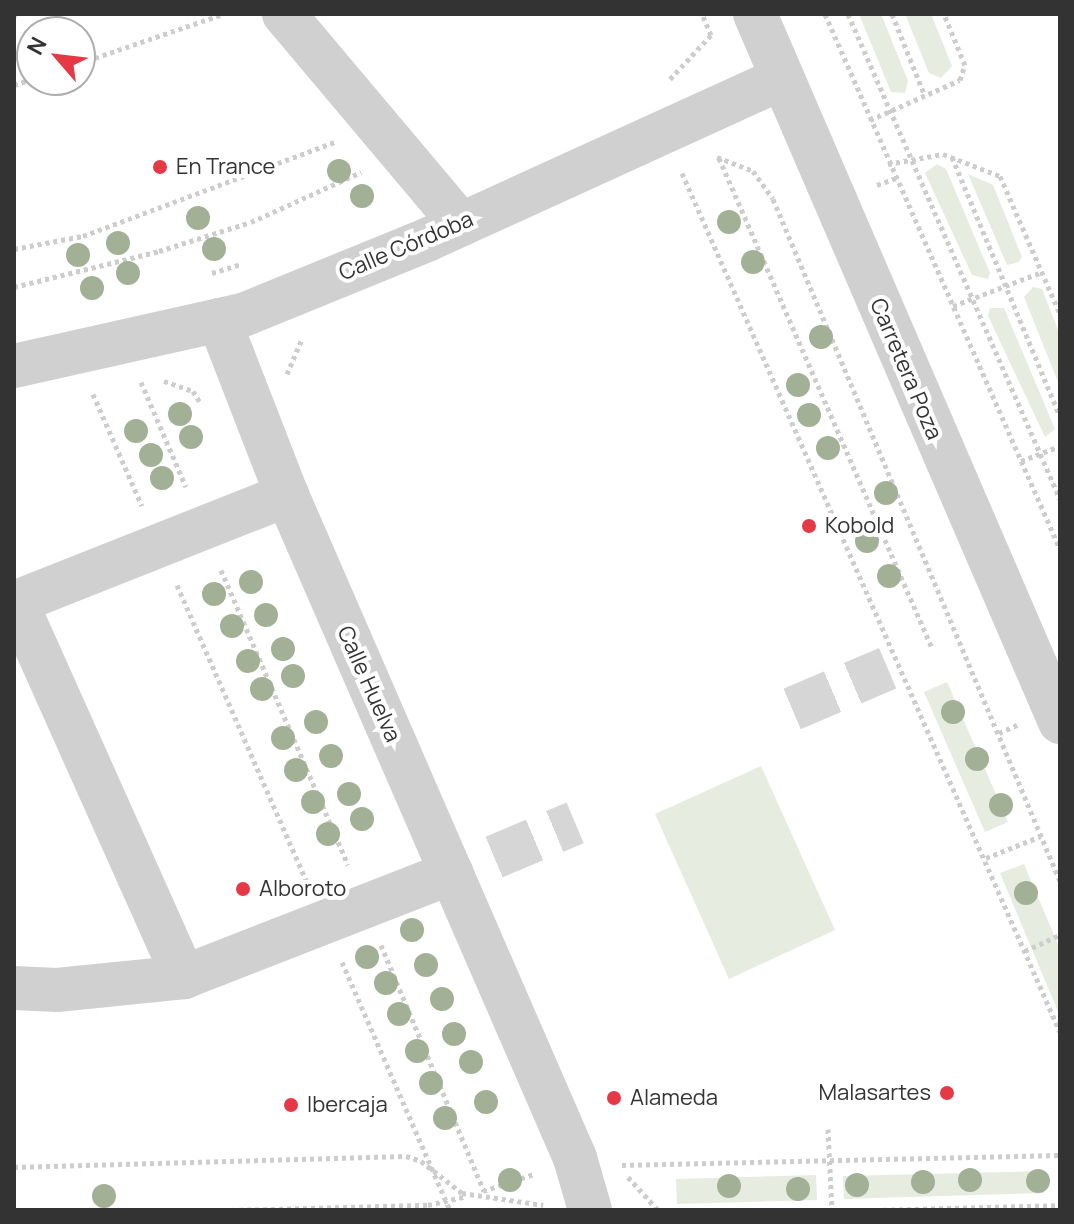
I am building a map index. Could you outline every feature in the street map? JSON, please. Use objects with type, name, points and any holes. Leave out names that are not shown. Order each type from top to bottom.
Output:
[{"type":"street","points":[[284,14],[461,224]]},
{"type":"street","name":"Carretera Poza","points":[[755,14],[1047,664],[1060,722]]},
{"type":"street","name":"Calle Córdoba","points":[[14,366],[219,320],[461,224],[782,78]]},
{"type":"street","name":"Calle Huelva","points":[[219,320],[287,495],[575,1158],[590,1210]]},
{"type":"street","points":[[184,977],[15,602],[287,495]]},
{"type":"street","points":[[14,988],[57,990],[184,977],[451,873]]},
{"type":"path","points":[[96,58],[223,14]]},
{"type":"path","points":[[669,79],[711,35],[702,14]]},
{"type":"path","points":[[825,14],[888,164],[1060,549]]},
{"type":"path","points":[[848,14],[1060,499]]},
{"type":"path","points":[[892,14],[925,96]]},
{"type":"path","points":[[870,120],[960,80],[964,73],[944,14]]},
{"type":"path","points":[[14,249],[83,236],[234,183],[390,139]]},
{"type":"path","points":[[14,287],[159,251],[251,222],[390,139]]},
{"type":"path","points":[[706,153],[753,171],[773,199],[1060,881]]},
{"type":"path","points":[[719,157],[932,648]]},
{"type":"path","points":[[888,164],[909,157],[952,157],[1000,176],[1060,314]]},
{"type":"path","points":[[952,157],[1060,416]]},
{"type":"path","points":[[681,170],[1060,1032]]},
{"type":"path","points":[[953,306],[1042,272]]},
{"type":"path","points":[[285,386],[304,335]]},
{"type":"path","points":[[140,380],[366,906],[484,1191]]},
{"type":"path","points":[[128,383],[140,380],[171,381],[193,391],[206,413]]},
{"type":"path","points":[[79,396],[104,390]]},
{"type":"path","points":[[92,393],[450,1210]]},
{"type":"path","points":[[1021,461],[1060,446]]},
{"type":"path","points":[[986,858],[1041,836]]},
{"type":"path","points":[[1025,951],[1060,935]]},
{"type":"path","points":[[828,1129],[832,1210]]},
{"type":"path","points":[[658,1210],[616,1164],[1060,1155]]},
{"type":"path","points":[[14,1167],[406,1156],[421,1161],[449,1188],[544,1208],[541,1195]]},
{"type":"path","points":[[527,1160],[537,1185]]},
{"type":"path","points":[[231,1210],[447,1202],[533,1174]]},
{"type":"path","points":[[875,1210],[1060,1205]]},
{"type":"shaded area","points":[[859,14],[881,14],[908,81],[905,93],[891,92]]},
{"type":"shaded area","points":[[905,14],[931,14],[952,66],[941,78],[929,73]]},
{"type":"shaded area","points":[[937,164],[946,169],[990,273],[988,279],[972,275],[925,173]]},
{"type":"shaded area","points":[[968,174],[993,185],[1022,257],[1019,262],[1007,265]]},
{"type":"shaded area","points":[[1033,287],[1042,289],[1060,335],[1060,387],[1024,297]]},
{"type":"shaded area","points":[[990,308],[1004,308],[1055,429],[1045,437],[988,316]]},
{"type":"shaded area","points":[[947,682],[1008,822],[985,832],[924,692]]},
{"type":"shaded area","points":[[761,766],[835,930],[729,979],[655,814]]},
{"type":"shaded area","points":[[1024,864],[1060,949],[1060,1016],[1000,873]]},
{"type":"shaded area","points":[[1044,1171],[1044,1193],[844,1199],[843,1176]]},
{"type":"shaded area","points":[[816,1175],[817,1200],[677,1204],[676,1179]]},
{"type":"tunnel","points":[[792,709],[888,668]]},
{"type":"tunnel","points":[[494,857],[575,823]]},
{"type":"place","name":"En Trance","points":[[160,167]]},
{"type":"place","name":"Kobold","points":[[809,526]]},
{"type":"place","name":"Alboroto","points":[[243,889]]},
{"type":"place","name":"Malasartes","points":[[947,1093]]},
{"type":"place","name":"Alameda","points":[[614,1098]]},
{"type":"place","name":"Ibercaja","points":[[291,1105]]}]
